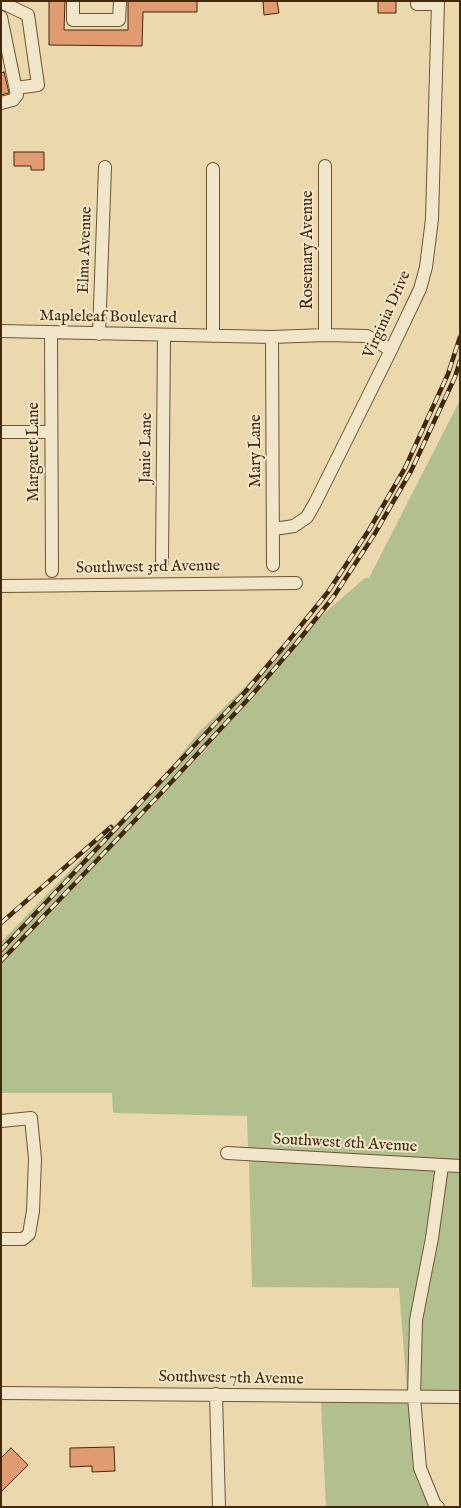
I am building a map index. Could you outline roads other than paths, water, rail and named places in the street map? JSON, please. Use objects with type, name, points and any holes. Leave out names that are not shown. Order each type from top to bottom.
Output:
[{"type":"street","points":[[73,1],[73,20],[120,20],[120,1]]},
{"type":"street","points":[[1,2],[28,15],[38,86],[16,88]]},
{"type":"street","points":[[417,4],[438,3]]},
{"type":"street","name":"Virginia Drive","points":[[274,529],[294,526],[307,517],[420,289],[426,267],[432,219],[438,3]]},
{"type":"street","points":[[1,17],[17,95],[13,100],[1,103]]},
{"type":"street","name":"Rosemary Avenue","points":[[325,166],[326,334]]},
{"type":"street","name":"Elma Avenue","points":[[99,334],[105,167]]},
{"type":"street","points":[[213,168],[213,336]]},
{"type":"street","name":"Mapleleaf Boulevard","points":[[1,331],[164,336],[272,337],[326,334],[367,336],[391,350]]},
{"type":"street","name":"Margaret Lane","points":[[51,333],[50,432],[52,571]]},
{"type":"street","name":"Janie Lane","points":[[162,562],[164,336]]},
{"type":"street","name":"Mary Lane","points":[[272,337],[273,565]]},
{"type":"street","points":[[1,432],[50,432]]},
{"type":"street","name":"Southwest 3rd Avenue","points":[[1,586],[296,583]]},
{"type":"street","points":[[1,1121],[31,1118],[35,1159],[33,1211],[29,1234],[23,1239],[1,1239]]},
{"type":"street","name":"Southwest 6th Avenue","points":[[227,1154],[460,1166]]},
{"type":"street","points":[[438,1507],[435,1505],[420,1468],[414,1397],[416,1320],[432,1238],[442,1166]]},
{"type":"street","name":"Southwest 7th Avenue","points":[[1,1393],[460,1397]]},
{"type":"street","points":[[216,1394],[219,1507]]},
{"type":"railway","points":[[1,950],[245,692],[328,592],[369,530],[405,468],[448,374],[460,337]]},
{"type":"railway","points":[[1,961],[164,790],[251,696],[295,645],[334,596],[374,535],[411,471],[455,377],[460,361]]},
{"type":"railway","points":[[1,923],[111,827]]}]
